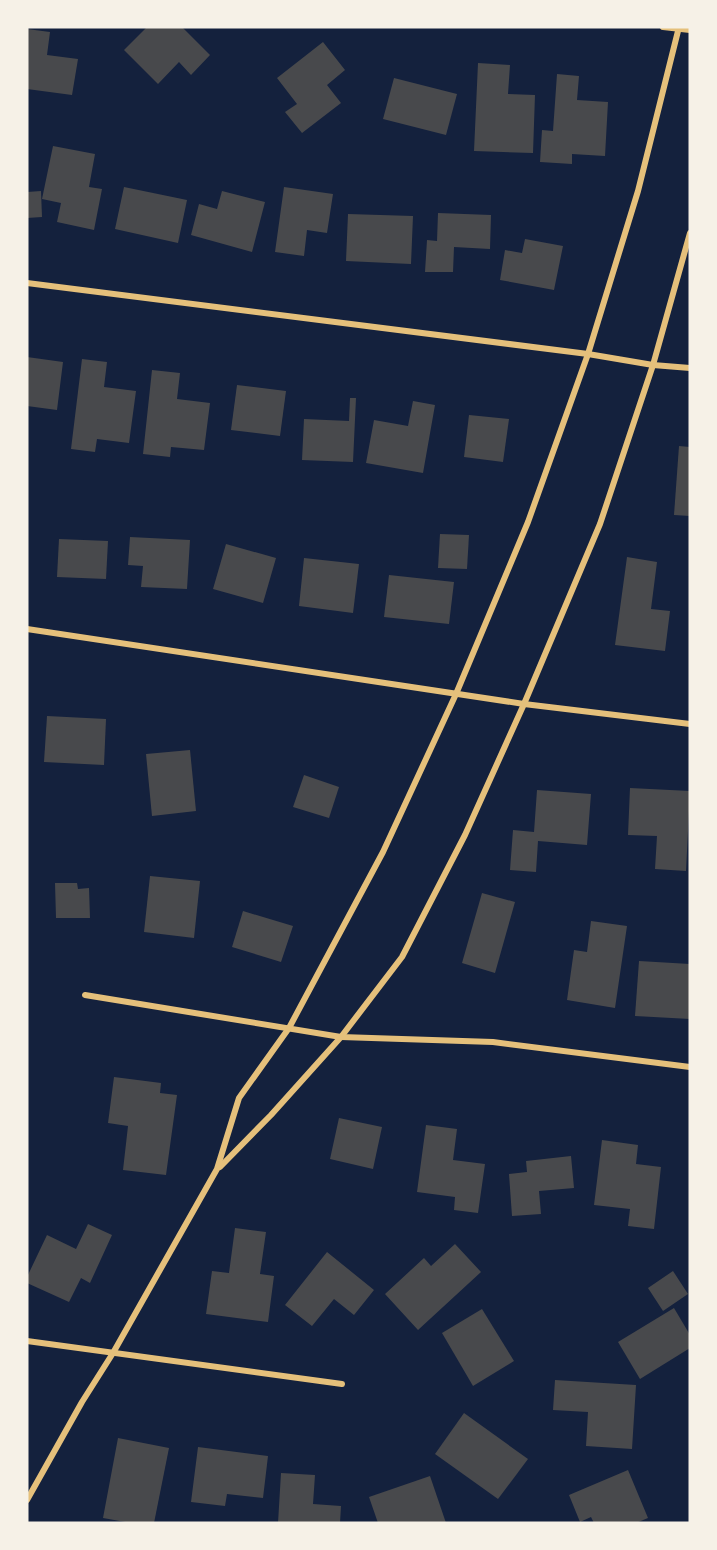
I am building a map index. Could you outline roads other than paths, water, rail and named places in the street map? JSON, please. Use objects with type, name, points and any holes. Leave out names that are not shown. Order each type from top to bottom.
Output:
[{"type":"street","points":[[663,27],[690,30]]},
{"type":"street","points":[[27,1500],[217,1169],[239,1098],[289,1028],[383,852],[456,694],[528,522],[588,354],[638,191],[679,28]]},
{"type":"street","points":[[217,1169],[341,1037],[402,957],[465,835],[524,704],[600,524],[654,364],[690,233]]},
{"type":"street","points":[[27,283],[690,368]]},
{"type":"street","points":[[27,629],[524,704],[690,724]]},
{"type":"street","points":[[85,996],[341,1037],[493,1042],[690,1067]]},
{"type":"street","points":[[27,1341],[342,1384]]}]
